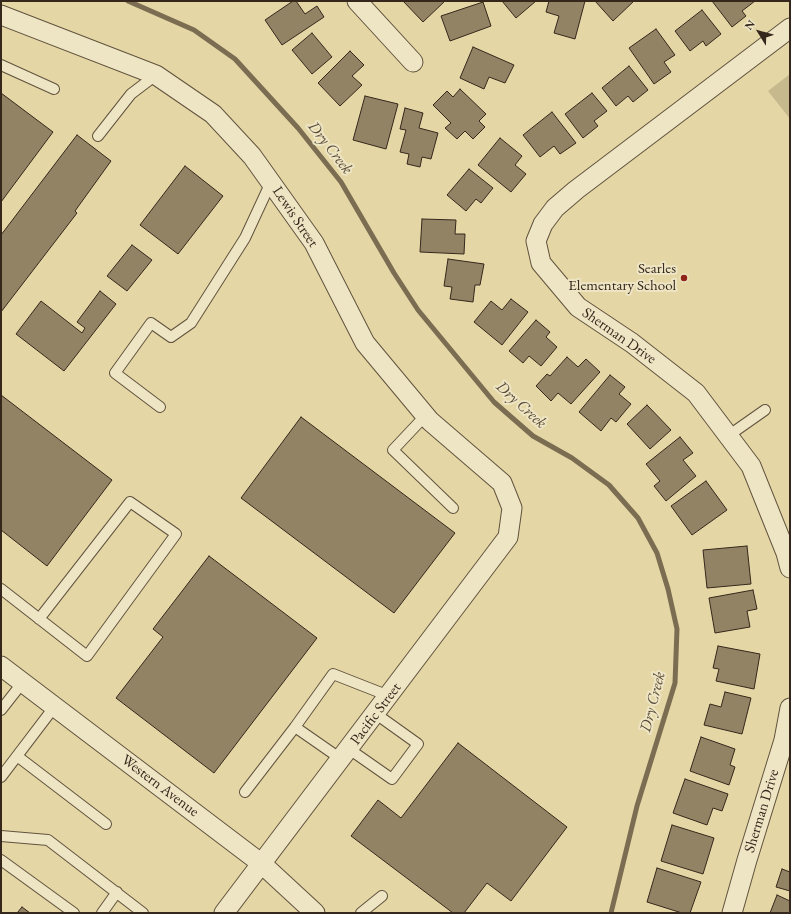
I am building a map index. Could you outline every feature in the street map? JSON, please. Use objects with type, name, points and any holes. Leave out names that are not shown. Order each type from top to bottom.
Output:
[{"type":"street","points":[[357,1],[413,62]]},
{"type":"street","name":"Lewis Street","points":[[1,15],[156,75],[213,114],[252,156],[314,243],[365,343],[425,416],[502,483],[512,508]]},
{"type":"street","name":"Sherman Drive","points":[[790,28],[554,208],[543,224],[536,241],[541,264],[578,307],[632,343],[696,393],[751,466],[786,553],[790,568]]},
{"type":"street","name":"Pacific Street","points":[[224,913],[376,714],[508,537],[512,508]]},
{"type":"street","name":"Western Avenue","points":[[1,666],[262,864],[315,913]]},
{"type":"street","name":"Sherman Drive","points":[[732,913],[784,740],[790,708]]},
{"type":"lane","points":[[1,65],[54,89]]},
{"type":"lane","points":[[98,136],[131,94],[156,75]]},
{"type":"lane","points":[[160,407],[115,373],[151,323],[171,337],[191,323],[245,238],[271,182]]},
{"type":"lane","points":[[728,436],[765,410]]},
{"type":"lane","points":[[425,416],[393,450],[453,508]]},
{"type":"lane","points":[[1,589],[39,619],[87,656],[176,534],[130,502],[39,619]]},
{"type":"lane","points":[[245,792],[334,674],[389,696]]},
{"type":"lane","points":[[1,710],[23,682]]},
{"type":"lane","points":[[1,777],[55,706]]},
{"type":"lane","points":[[295,727],[392,779],[418,744],[376,714]]},
{"type":"lane","points":[[17,756],[106,824]]},
{"type":"lane","points":[[1,836],[48,840],[143,913]]},
{"type":"lane","points":[[1,860],[74,913]]},
{"type":"lane","points":[[102,913],[117,892]]},
{"type":"lane","points":[[361,913],[382,896]]},
{"type":"shaded area","points":[[790,74],[790,119],[768,91]]},
{"type":"building","points":[[293,1],[296,1],[305,14],[317,6],[324,17],[282,45],[265,20]]},
{"type":"building","points":[[403,1],[445,1],[423,22]]},
{"type":"building","points":[[502,1],[536,1],[516,18]]},
{"type":"building","points":[[549,1],[585,1],[575,39],[554,33],[559,16],[546,12]]},
{"type":"building","points":[[595,1],[634,1],[613,21]]},
{"type":"building","points":[[712,1],[755,1],[742,11],[746,16],[732,27]]},
{"type":"building","points":[[483,2],[491,26],[450,41],[441,16]]},
{"type":"building","points":[[702,10],[721,34],[706,46],[703,41],[690,51],[675,31]]},
{"type":"building","points":[[656,29],[675,55],[664,62],[671,72],[654,84],[629,48]]},
{"type":"building","points":[[312,33],[332,57],[312,74],[292,50]]},
{"type":"building","points":[[473,47],[514,65],[505,83],[489,77],[484,89],[460,78]]},
{"type":"building","points":[[350,51],[364,65],[352,76],[362,85],[340,106],[318,83]]},
{"type":"building","points":[[629,66],[648,90],[633,102],[628,96],[616,106],[602,88]]},
{"type":"building","points":[[460,89],[486,114],[479,121],[485,127],[473,139],[465,131],[457,139],[445,128],[451,123],[433,105],[447,91],[453,97]]},
{"type":"building","points":[[1,93],[53,132],[1,202]]},
{"type":"building","points":[[592,93],[607,111],[594,121],[598,126],[583,138],[565,114]]},
{"type":"building","points":[[365,96],[398,104],[386,149],[353,140]]},
{"type":"building","points":[[405,108],[423,113],[419,128],[438,133],[431,159],[422,157],[420,167],[407,164],[409,154],[400,152],[406,130],[400,129]]},
{"type":"building","points":[[552,112],[576,143],[560,154],[554,146],[540,157],[523,135]]},
{"type":"building","points":[[77,135],[111,161],[75,211],[77,213],[1,312],[1,235]]},
{"type":"building","points":[[500,138],[522,156],[515,165],[526,174],[511,192],[478,165]]},
{"type":"building","points":[[185,166],[223,196],[178,254],[140,225]]},
{"type":"building","points":[[469,169],[493,188],[481,203],[476,199],[466,211],[447,195]]},
{"type":"building","points":[[422,219],[456,220],[455,234],[465,234],[464,254],[420,252]]},
{"type":"building","points":[[132,245],[152,260],[127,291],[107,276]]},
{"type":"building","points":[[448,259],[484,264],[480,285],[475,285],[473,302],[450,299],[452,287],[444,286]]},
{"type":"building","points":[[100,291],[116,304],[64,371],[16,334],[41,301],[82,333],[85,328],[77,322]]},
{"type":"building","points":[[511,299],[528,312],[502,345],[474,322],[491,301],[502,310]]},
{"type":"building","points":[[536,320],[550,332],[546,337],[557,347],[541,366],[529,356],[523,363],[509,351]]},
{"type":"building","points":[[567,357],[578,367],[586,359],[600,372],[571,404],[558,393],[551,401],[536,386],[547,374],[550,376]]},
{"type":"building","points":[[610,375],[625,387],[619,394],[631,404],[616,422],[611,418],[601,431],[579,412]]},
{"type":"building","points":[[1,395],[112,480],[47,566],[1,530]]},
{"type":"building","points":[[647,405],[671,430],[650,449],[627,424]]},
{"type":"building","points":[[301,417],[455,533],[394,613],[241,498]]},
{"type":"building","points":[[680,437],[693,453],[683,460],[696,476],[666,501],[654,486],[660,481],[646,464]]},
{"type":"building","points":[[706,481],[727,510],[692,535],[671,506]]},
{"type":"building","points":[[747,546],[751,584],[707,588],[703,550]]},
{"type":"building","points":[[209,556],[317,638],[214,773],[116,698],[163,637],[153,629]]},
{"type":"building","points":[[753,590],[757,609],[747,611],[750,627],[715,633],[709,598]]},
{"type":"building","points":[[718,646],[760,654],[754,689],[716,681],[719,669],[713,668]]},
{"type":"building","points":[[725,692],[751,698],[742,734],[704,725],[710,704],[721,707]]},
{"type":"building","points":[[701,737],[735,749],[730,765],[735,767],[729,785],[690,771]]},
{"type":"building","points":[[458,743],[567,827],[511,901],[487,883],[464,913],[453,913],[351,836],[378,800],[401,818]]},
{"type":"building","points":[[685,779],[728,794],[722,811],[713,808],[707,825],[673,813]]},
{"type":"building","points":[[672,825],[714,838],[703,874],[661,861]]},
{"type":"building","points":[[657,868],[701,882],[690,913],[682,913],[647,902]]},
{"type":"building","points":[[782,869],[790,872],[790,891],[776,887]]},
{"type":"building","points":[[777,895],[790,901],[790,913],[770,913]]},
{"type":"building","points":[[22,907],[30,913],[17,913]]},
{"type":"waterway","name":"Dry Creek","points":[[128,1],[194,30],[235,59],[298,128],[341,182],[394,273],[418,310],[494,402],[533,436],[572,458],[609,485],[638,518],[657,553],[668,589],[677,629],[675,683],[637,806],[611,913]]},
{"type":"place","name":"Searles Elementary School","points":[[684,278]]}]
